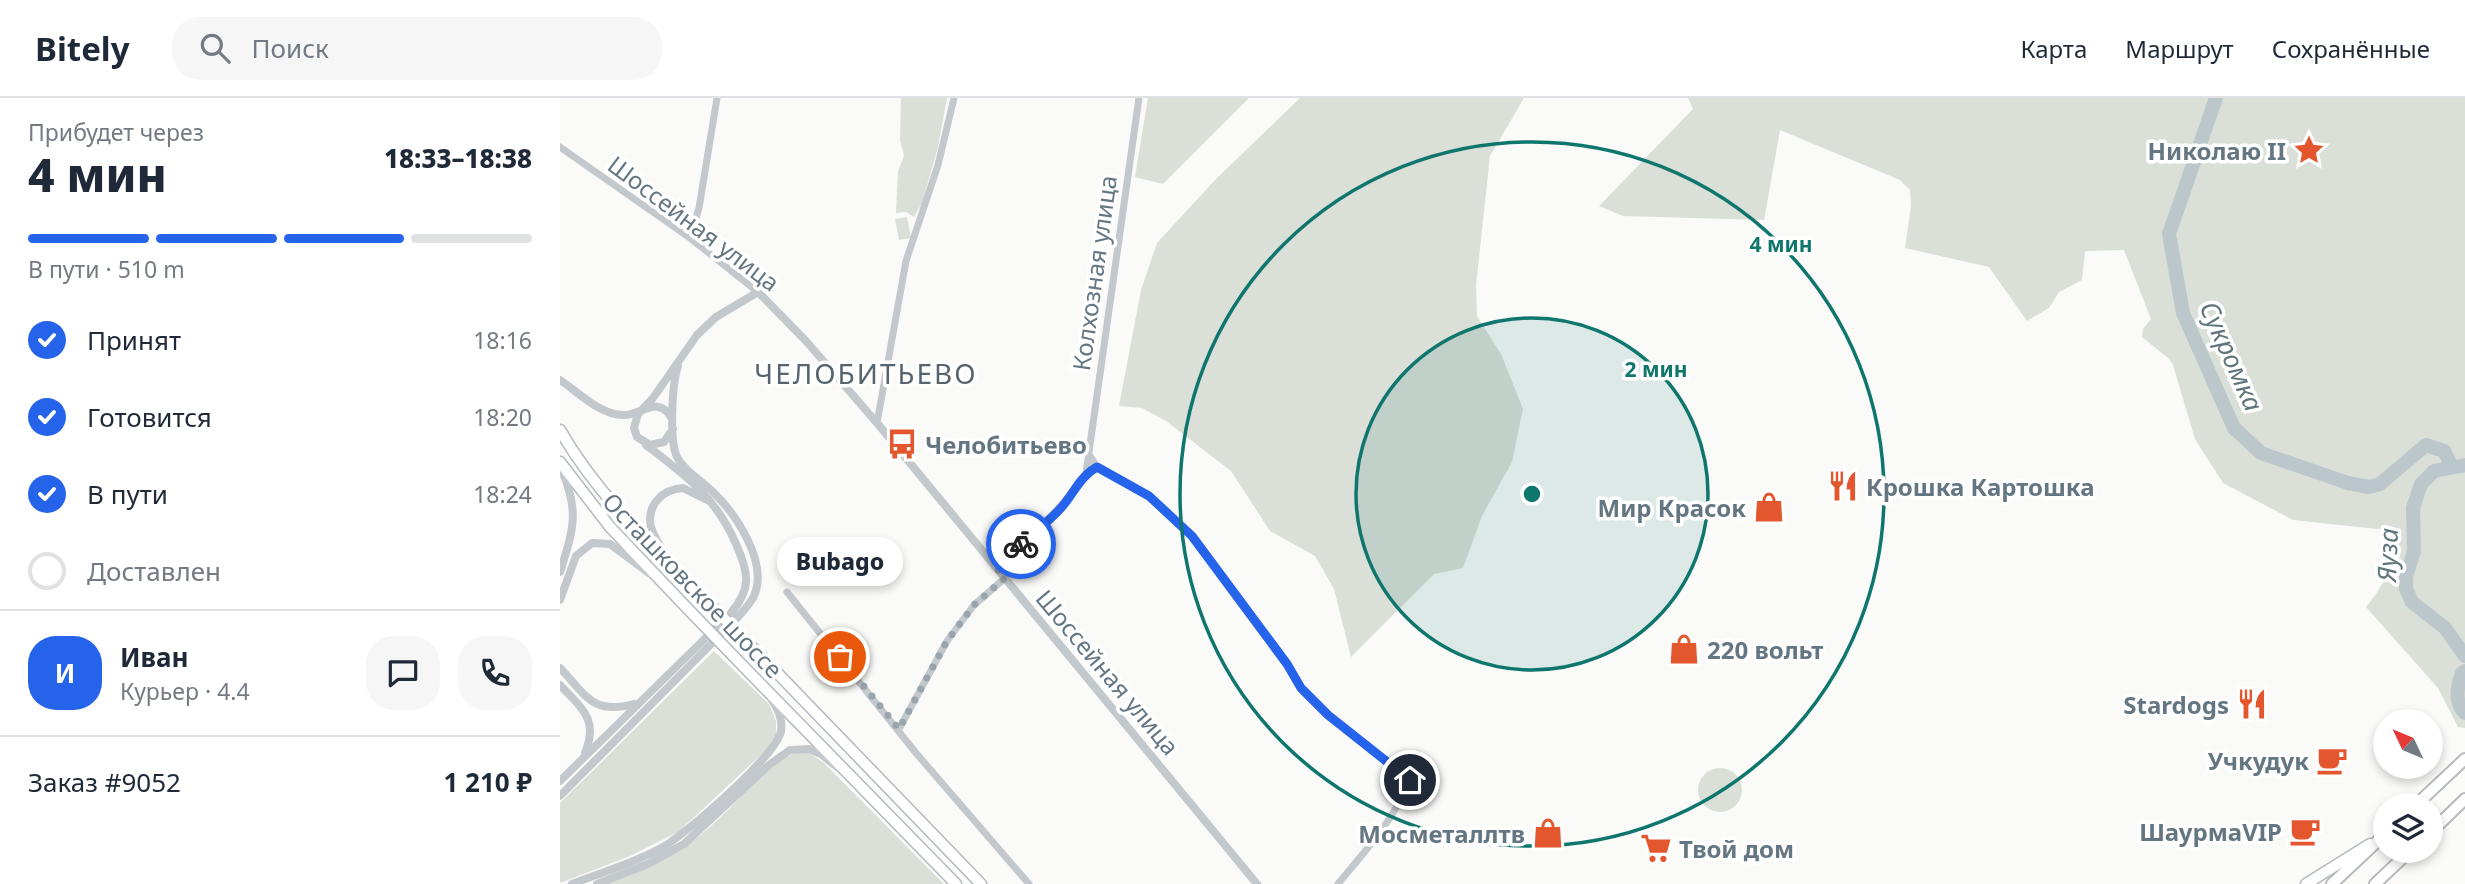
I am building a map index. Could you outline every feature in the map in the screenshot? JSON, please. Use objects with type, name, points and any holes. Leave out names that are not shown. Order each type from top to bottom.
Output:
[{"type":"highway","points":[[2429,793],[2465,760]]},
{"type":"highway","points":[[2443,820],[2465,799]]},
{"type":"highway","points":[[2332,884],[2373,845]]},
{"type":"highway","points":[[2375,884],[2397,863]]},
{"type":"main road","name":"Осташковское шоссе","points":[[560,430],[592,479],[623,516],[981,884]]},
{"type":"main road","name":"Осташковское шоссе","points":[[560,464],[610,527],[666,587],[956,884]]},
{"type":"main road","points":[[2306,884],[2373,842]]},
{"type":"street","points":[[690,238],[699,208],[717,98]]},
{"type":"street","points":[[877,423],[906,261],[938,165],[954,98]]},
{"type":"street","name":"Колхозная улица","points":[[995,567],[1057,512],[1086,473],[1139,98]]},
{"type":"street","name":"Шоссейная улица","points":[[560,147],[690,238],[758,292],[806,341],[877,423],[1257,884]]},
{"type":"street","points":[[560,781],[730,614],[743,596],[747,577],[741,554],[719,510],[702,490],[640,441],[634,428],[641,410],[653,398],[692,342],[716,317],[758,292]]},
{"type":"street","points":[[560,796],[738,617],[754,595],[757,572],[742,530],[721,501],[681,463],[676,453],[673,426],[675,377],[692,342]]},
{"type":"street","points":[[560,380],[610,413],[627,415],[651,406],[662,408],[669,413],[673,426],[669,439],[659,445],[640,441]]},
{"type":"street","points":[[1088,453],[1097,467],[1149,496],[1192,536],[1287,664],[1301,688],[1328,715],[1410,780],[1400,804],[1375,840],[1338,884]]},
{"type":"street","points":[[560,464],[570,491],[574,519],[560,572]]},
{"type":"street","points":[[1086,473],[1097,467]]},
{"type":"street","points":[[682,576],[651,529],[652,509],[657,500],[665,492],[683,488],[711,503],[729,527]]},
{"type":"street","points":[[560,600],[576,556],[592,543],[600,542],[610,544],[666,587]]},
{"type":"street","points":[[899,729],[947,641],[974,605],[1005,578]]},
{"type":"street","points":[[787,592],[916,753],[1029,884]]},
{"type":"street","points":[[572,884],[645,856],[679,836],[772,749],[782,731],[779,711],[743,666]]},
{"type":"street","points":[[560,668],[600,707],[616,709],[637,704]]},
{"type":"street","points":[[560,685],[583,710],[592,728],[591,739],[583,758]]},
{"type":"street","points":[[597,884],[648,864],[684,844],[769,765],[790,750],[809,749],[821,754],[860,785]]},
{"type":"shaded area","points":[[901,98],[947,98],[938,147],[922,203],[914,217],[906,212],[896,213],[898,171],[904,156],[900,140]]},
{"type":"shaded area","points":[[1148,98],[1249,98],[1163,184],[1135,177]]},
{"type":"shaded area","points":[[1300,98],[1524,98],[1490,156],[1476,285],[1477,316],[1501,354],[1523,409],[1512,462],[1482,516],[1463,568],[1434,574],[1351,657],[1334,589],[1315,556],[1270,531],[1231,471],[1166,421],[1142,408],[1119,406],[1141,290],[1157,243],[1216,179]]},
{"type":"shaded area","points":[[1688,98],[2465,98],[2465,728],[2458,727],[2438,688],[2366,607],[2388,571],[2391,552],[2387,530],[2293,520],[2223,483],[2195,439],[2173,365],[2142,337],[2143,329],[2151,319],[2124,250],[2085,251],[2082,280],[2059,292],[2049,308],[2027,321],[1989,267],[1905,248],[1911,206],[1910,190],[1900,180],[1780,130],[1764,220],[1623,216],[1599,206],[1693,109]]},
{"type":"shaded area","points":[[907,217],[911,238],[899,240],[895,219]]},
{"type":"shaded area","points":[[714,651],[769,704],[776,721],[776,735],[763,753],[678,832],[630,856],[560,883],[560,803]]},
{"type":"shaded area","points":[[796,752],[809,753],[823,762],[944,884],[606,884],[654,864],[687,845],[710,827],[769,770]]},
{"type":"shaded area","points":[[1720,768],[1735,775],[1742,790],[1735,805],[1720,812],[1705,805],[1698,790],[1705,775]]},
{"type":"waterway","name":"Сукромка","points":[[2216,98],[2169,234],[2183,313],[2234,428],[2261,453],[2348,483],[2369,487],[2380,484],[2426,445],[2444,451],[2452,467]]},
{"type":"waterway","name":"Яуза","points":[[2465,465],[2434,471],[2421,484],[2413,508],[2414,551],[2406,577],[2406,589],[2412,602],[2445,628],[2465,656]]},
{"type":"waterway","name":"Яуза","points":[[2465,671],[2460,678],[2458,689],[2459,704],[2465,713]]},
{"type":"way so far","points":[[840,657],[899,729],[947,641],[974,605],[1005,578],[995,567],[1021,544]]},
{"type":"place","name":"Николаю II","points":[[2309,150]]},
{"type":"place","name":"Челобитьево","points":[[902,444]]},
{"type":"place","name":"Крошка Картошка","points":[[1843,486]]},
{"type":"place","name":"Мир Красок","points":[[1769,507]]},
{"type":"place","name":"220 вольт","points":[[1684,649]]},
{"type":"place","name":"Bubago","points":[[840,657]]},
{"type":"place","name":"Stardogs","points":[[2252,704]]},
{"type":"place","name":"Учкудук","points":[[2332,760]]},
{"type":"place","name":"ШаурмаVIP","points":[[2305,831]]},
{"type":"place","name":"Мосметаллтв","points":[[1548,833]]},
{"type":"place","name":"Твой дом","points":[[1656,848]]},
{"type":"district","name":"ЧЕЛОБИТЬЕВО","points":[[866,373]]},
{"type":"route","points":[[1021,544],[1057,512],[1086,473],[1097,467],[1149,496],[1192,536],[1287,664],[1301,688],[1328,715],[1410,780]]}]
